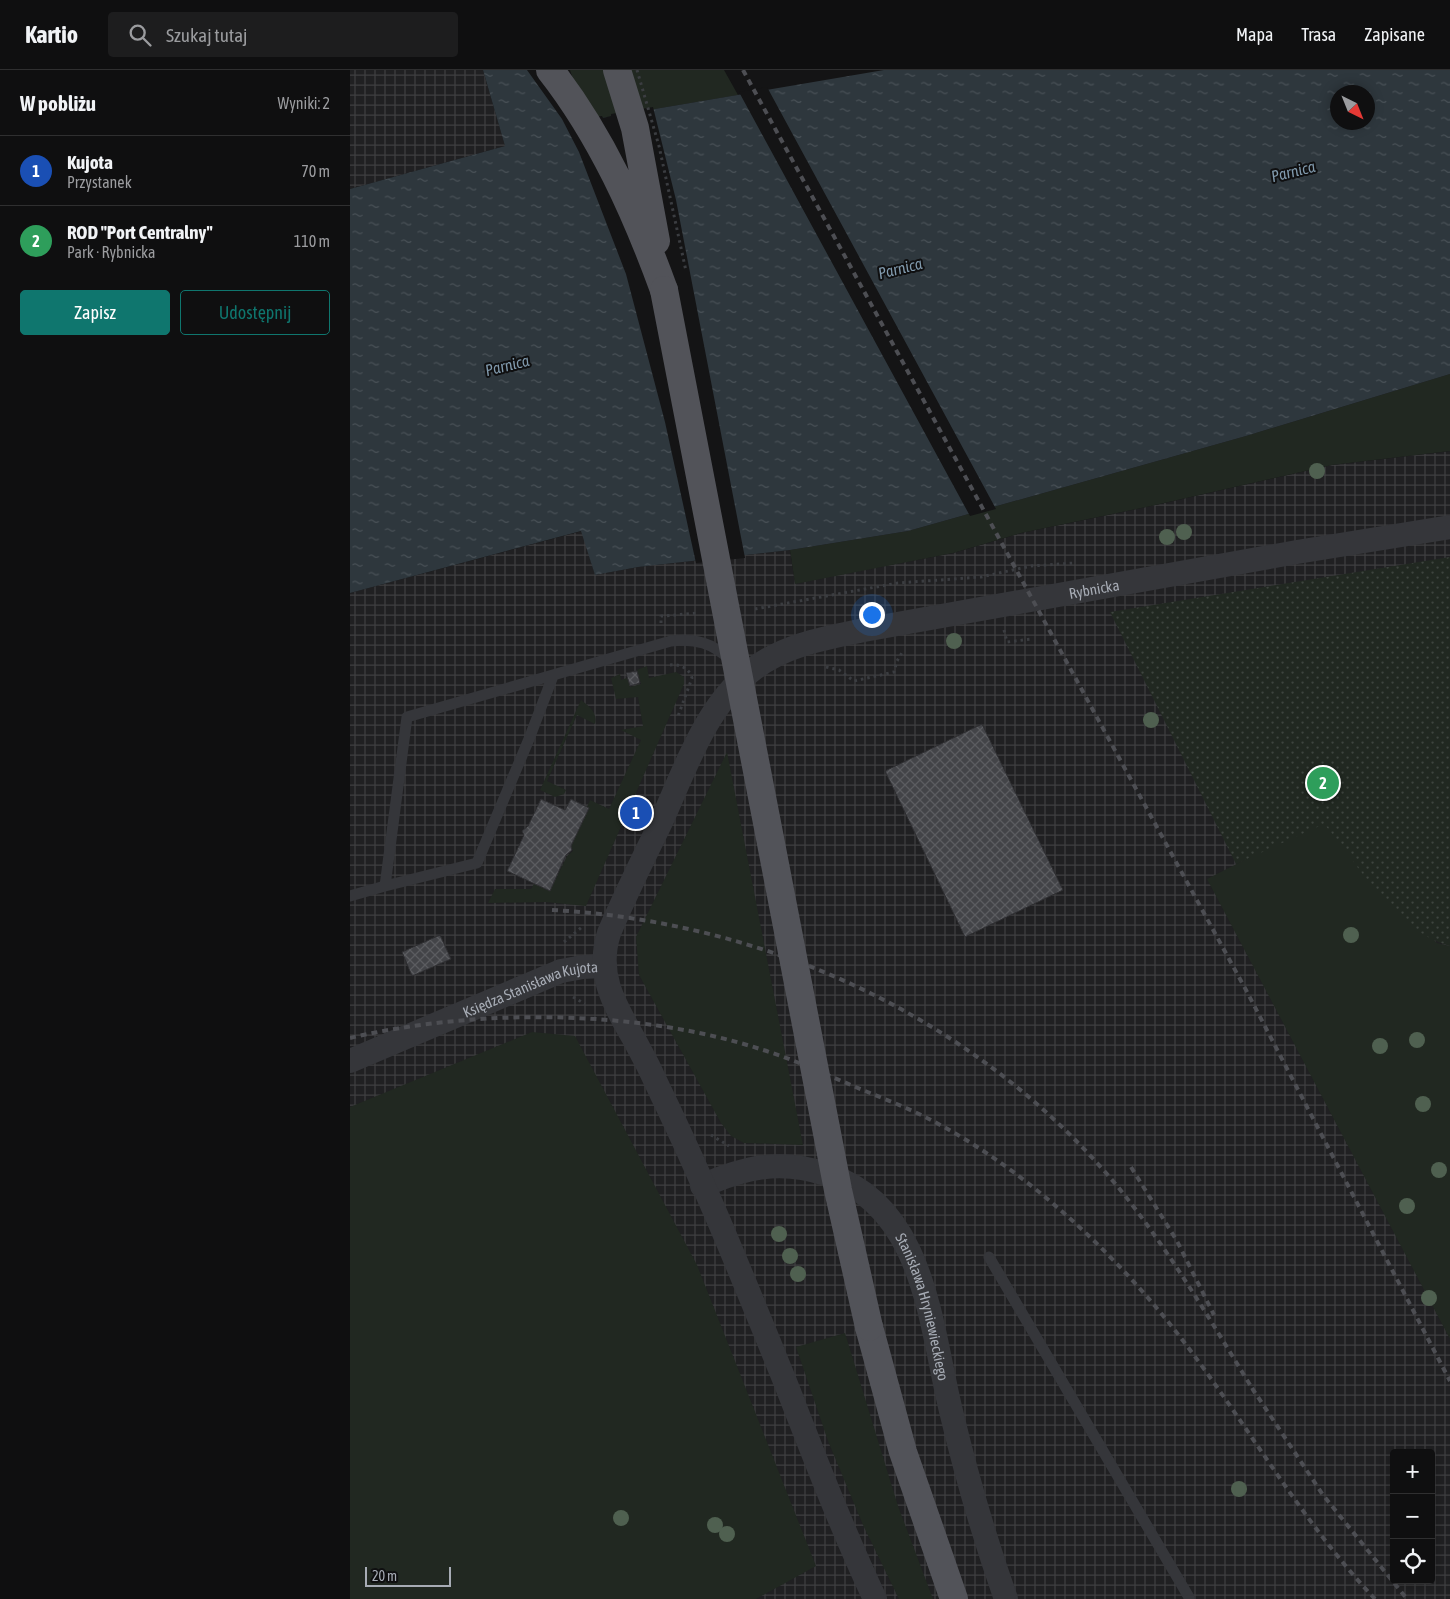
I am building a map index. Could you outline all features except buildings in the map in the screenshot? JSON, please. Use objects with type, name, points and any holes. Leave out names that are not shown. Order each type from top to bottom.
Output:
[{"type":"main road","points":[[550,70],[583,116],[599,146],[632,212],[664,290]]},
{"type":"main road","points":[[617,70],[637,136],[664,290],[838,1190],[868,1327],[906,1460],[954,1599]]},
{"type":"street","name":"Rybnicka","points":[[746,676],[781,652],[810,642],[843,634],[1347,543],[1450,527]]},
{"type":"street","name":"Księdza Stanisława Kujota","points":[[350,1061],[561,971],[603,966],[604,950],[609,933],[691,757],[717,708],[746,676]]},
{"type":"street","points":[[603,966],[611,997],[649,1067],[702,1186],[764,1329],[840,1521],[875,1599]]},
{"type":"street","name":"Stanisława Hryniewieckiego","points":[[702,1186],[734,1172],[757,1167],[777,1166],[809,1170],[849,1183],[867,1194],[890,1216],[905,1241],[921,1282],[957,1437],[1006,1599]]},
{"type":"lane","points":[[385,886],[407,717],[553,676],[645,647],[687,640],[695,640],[712,646],[728,658],[746,676]]},
{"type":"lane","points":[[350,896],[477,863],[530,739],[553,676]]},
{"type":"lane","points":[[989,1257],[1190,1599]]},
{"type":"path","points":[[745,611],[898,583],[981,577],[1031,566],[1078,562]]},
{"type":"path","points":[[662,628],[660,616],[701,613]]},
{"type":"path","points":[[1002,624],[1007,642],[1032,638]]},
{"type":"path","points":[[821,667],[839,670],[854,681],[894,672],[897,661],[908,646]]},
{"type":"path","points":[[666,660],[666,666],[674,664],[686,669],[692,678],[676,720]]},
{"type":"path","points":[[574,935],[585,922]]},
{"type":"path","points":[[576,998],[587,1007]]},
{"type":"path","points":[[708,1132],[724,1144],[737,1147]]},
{"type":"shaded area","points":[[350,70],[483,70],[505,146],[350,189]]},
{"type":"shaded area","points":[[567,70],[724,70],[738,95],[584,121]]},
{"type":"shaded area","points":[[1450,374],[1450,451],[1332,465],[1021,533],[953,553],[795,584],[790,550],[908,531],[1246,436]]},
{"type":"shaded area","points":[[1450,451],[1450,1599],[350,1599],[350,593],[582,531],[595,575],[638,567],[790,550],[795,583],[953,553],[1021,533],[1332,465]]},
{"type":"shaded area","points":[[1450,557],[1450,946],[1430,938],[1395,911],[1365,877],[1324,824],[1236,864],[1110,612]]},
{"type":"shaded area","points":[[647,666],[649,678],[676,672],[684,677],[684,684],[586,906],[546,902],[488,903],[495,889],[531,889],[534,884],[550,891],[567,856],[573,851],[571,846],[589,809],[587,807],[590,800],[609,809],[641,740],[621,730],[643,726],[638,697],[616,699],[611,678],[620,674],[621,680],[627,678],[630,687],[641,684],[637,670]]},
{"type":"shaded area","points":[[581,700],[594,713],[595,724],[577,715],[547,781],[566,790],[564,794],[555,797],[540,790]]},
{"type":"shaded area","points":[[727,752],[803,1145],[744,1143],[731,1136],[721,1123],[639,975],[636,937]]},
{"type":"shaded area","points":[[1324,823],[1344,847],[1437,943],[1450,946],[1450,1339],[1207,879],[1280,842]]},
{"type":"shaded area","points":[[532,1032],[575,1036],[697,1265],[816,1566],[756,1599],[350,1599],[350,1107]]},
{"type":"shaded area","points":[[845,1333],[898,1506],[933,1599],[899,1599],[863,1525],[828,1441],[796,1347]]},
{"type":"water","name":"Parnica","points":[[483,70],[567,70],[584,121],[884,70],[1450,70],[1450,374],[1246,436],[908,531],[790,550],[638,567],[595,575],[581,531],[350,593],[350,189],[505,146]]},
{"type":"pier","points":[[527,70],[570,70],[586,118],[602,116],[603,118],[611,116],[611,114],[653,107],[676,200],[745,558],[696,563],[665,422],[626,274],[579,152],[562,119]]},
{"type":"pier","points":[[767,87],[996,509],[970,516],[739,92]]},
{"type":"railway","points":[[743,70],[1246,990],[1450,1381]]},
{"type":"railway","points":[[552,910],[633,918],[712,935],[790,959],[864,990],[935,1029],[1001,1075],[1062,1127],[1118,1187],[1173,1262],[1255,1393]]},
{"type":"railway","points":[[350,1038],[399,1028],[450,1021],[504,1018],[558,1017],[611,1020],[664,1027],[715,1036],[807,1066],[899,1105],[959,1135],[990,1155],[1050,1201],[1131,1279],[1155,1306],[1211,1378],[1316,1529],[1375,1599]]},
{"type":"railway","points":[[1131,1167],[1177,1241],[1214,1315]]},
{"type":"railway","points":[[1252,1388],[1323,1495],[1407,1599]]},
{"type":"place","name":"ROD \"Port Centralny\"","points":[[1323,783]]},
{"type":"place","name":"Kujota","points":[[636,813]]}]
